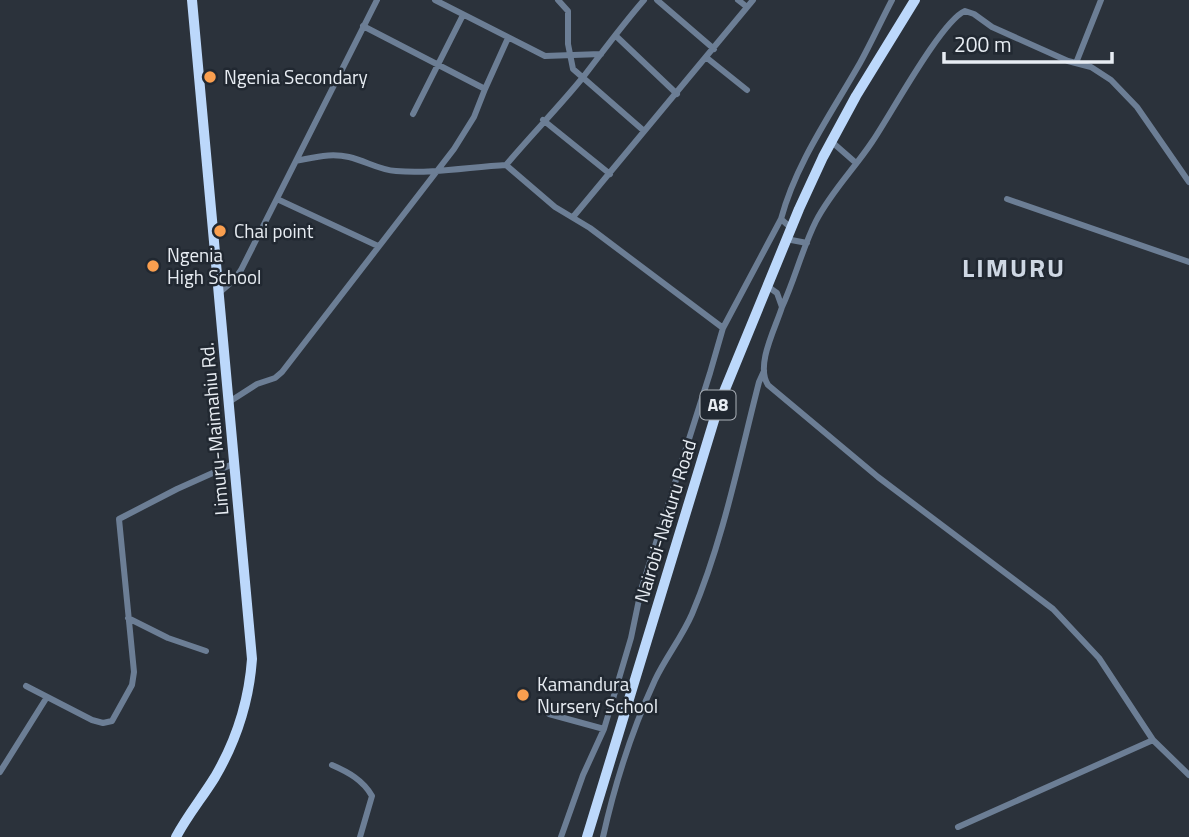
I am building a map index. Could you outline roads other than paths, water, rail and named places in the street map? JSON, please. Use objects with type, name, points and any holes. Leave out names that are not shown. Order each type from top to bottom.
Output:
[{"type":"highway","name":"Limuru-Maimahiu Rd.","points":[[176,837],[215,777],[233,743],[249,689],[252,642],[192,0]]},
{"type":"highway","name":"Nairobi-Nakuru Road","points":[[587,837],[719,404],[788,233],[832,142],[881,54],[915,0]]},
{"type":"street","points":[[219,293],[241,270],[377,0]]},
{"type":"street","points":[[435,0],[545,56],[601,54]]},
{"type":"street","points":[[558,0],[568,11],[573,69],[644,131]]},
{"type":"street","points":[[506,165],[582,78],[644,0]]},
{"type":"street","points":[[657,0],[713,49]]},
{"type":"street","points":[[738,0],[747,8]]},
{"type":"street","points":[[573,217],[753,0]]},
{"type":"street","points":[[561,837],[583,775],[604,729],[631,638],[641,590],[723,328],[780,219],[802,166],[892,0]]},
{"type":"street","points":[[1076,63],[1101,0]]},
{"type":"street","points":[[1189,182],[1152,126],[1124,91],[1102,73],[992,27],[969,12],[961,13],[952,19],[940,35],[887,121],[818,218],[767,348],[764,370],[765,380],[772,389],[877,477],[1053,609],[1099,658],[1153,740],[1189,775]]},
{"type":"street","points":[[413,114],[463,15]]},
{"type":"street","points":[[363,26],[485,89]]},
{"type":"street","points":[[616,36],[677,94]]},
{"type":"street","points":[[229,402],[282,372],[439,169],[469,126],[508,38]]},
{"type":"street","points":[[707,58],[747,90]]},
{"type":"street","points":[[543,120],[610,174]]},
{"type":"street","points":[[832,142],[856,163]]},
{"type":"street","points":[[296,161],[337,155],[390,171],[506,165],[548,202],[590,228],[723,328]]},
{"type":"street","points":[[277,199],[378,246]]},
{"type":"street","points":[[1007,199],[1189,262]]},
{"type":"street","points":[[780,219],[788,233],[807,243]]},
{"type":"street","points":[[767,286],[777,293],[782,307]]},
{"type":"street","points":[[603,837],[635,726],[657,676],[691,616],[703,585],[764,370]]},
{"type":"street","points":[[26,686],[92,720],[107,723],[112,720],[133,681],[119,519],[235,463]]},
{"type":"street","points":[[128,618],[168,638],[206,652]]},
{"type":"street","points":[[0,772],[47,697]]},
{"type":"street","points":[[550,714],[604,729]]},
{"type":"street","points":[[622,722],[635,726]]},
{"type":"street","points":[[958,827],[1153,740]]},
{"type":"street","points":[[332,765],[367,785],[372,796],[360,837]]},
{"type":"place","name":"Ngenia Secondary","points":[[210,77]]},
{"type":"place","name":"Chai point","points":[[220,231]]},
{"type":"place","name":"Ngenia High School","points":[[153,266]]},
{"type":"place","name":"Kamandura Nursery School","points":[[523,695]]},
{"type":"district","name":"LIMURU","points":[[1014,268]]}]
